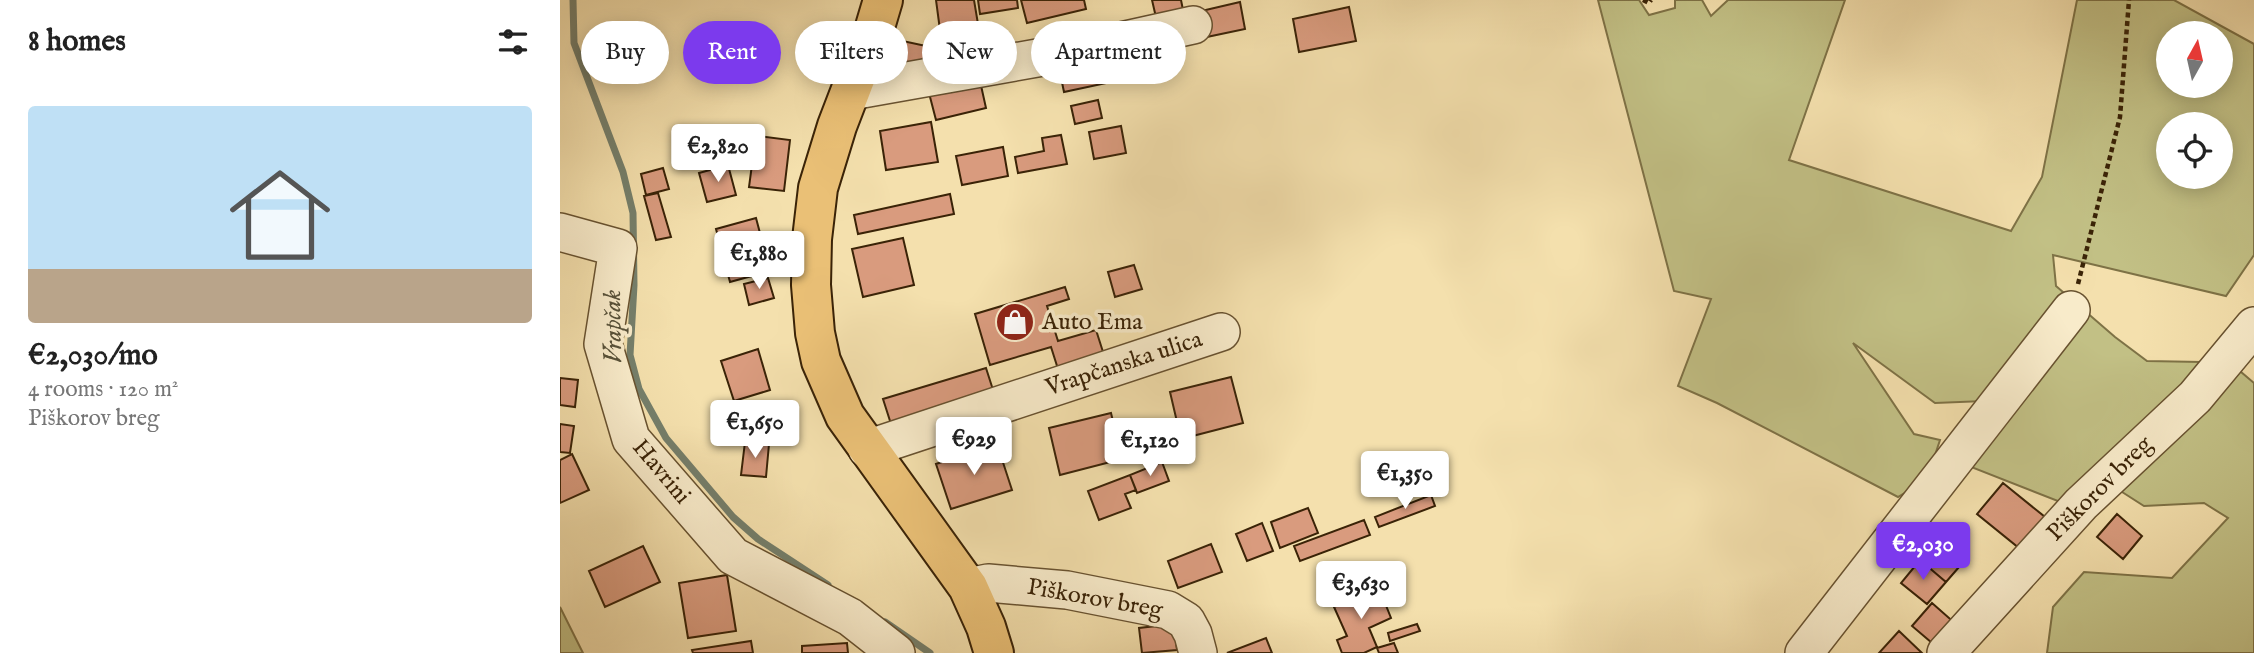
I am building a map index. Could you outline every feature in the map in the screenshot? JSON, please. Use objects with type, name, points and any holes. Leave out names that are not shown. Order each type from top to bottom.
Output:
[{"type":"main road","points":[[883,0],[824,164],[818,188],[812,239],[811,285],[815,333],[821,361],[845,416],[968,587],[995,653]]},
{"type":"street","points":[[851,91],[1071,52],[1193,25]]},
{"type":"street","name":"Havrini","points":[[560,232],[618,248],[603,344],[631,439],[733,556],[850,617],[896,653]]},
{"type":"street","points":[[1804,653],[2071,310]]},
{"type":"street","name":"Piškorov breg","points":[[1946,653],[2081,503],[2195,397],[2254,326]]},
{"type":"street","name":"Vrapčanska ulica","points":[[867,449],[1221,331]]},
{"type":"street","name":"Piškorov breg","points":[[968,587],[988,583],[1067,590],[1168,610],[1186,621],[1198,653]]},
{"type":"path","points":[[1643,0],[1649,3],[1651,0]]},
{"type":"path","points":[[2071,310],[2120,117],[2129,0]]},
{"type":"shaded area","points":[[1598,0],[1639,0],[1649,15],[1675,8],[1675,0],[1702,0],[1711,16],[1728,0],[1845,0],[1789,160],[2011,231],[2042,177],[2077,0],[2174,0],[2212,21],[2156,21],[2156,98],[2233,98],[2233,32],[2254,44],[2254,255],[2226,296],[2053,255],[2056,286],[2147,361],[2202,362],[2241,372],[2254,383],[2254,653],[2047,653],[2053,607],[2084,572],[2172,578],[2228,518],[2204,503],[2144,506],[2108,483],[2086,512],[1966,465],[1984,401],[1935,403],[1853,343],[1914,434],[1940,440],[1927,479],[1898,497],[1717,403],[1678,386],[1711,299],[1674,291]]},
{"type":"shaded area","points":[[560,607],[583,653],[560,653]]},
{"type":"building","points":[[936,0],[974,0],[978,21],[939,21]]},
{"type":"building","points":[[978,0],[1017,0],[1018,8],[980,14]]},
{"type":"building","points":[[1021,0],[1084,0],[1086,9],[1027,23]]},
{"type":"building","points":[[1152,0],[1181,0],[1185,20],[1157,21]]},
{"type":"building","points":[[1240,2],[1245,29],[1202,38],[1197,12]]},
{"type":"building","points":[[1349,7],[1356,41],[1299,52],[1293,19]]},
{"type":"building","points":[[908,42],[922,45],[920,77],[908,75]]},
{"type":"building","points":[[967,84],[981,84],[986,108],[936,120],[929,93]]},
{"type":"building","points":[[1062,84],[1102,84],[1064,92]]},
{"type":"building","points":[[1098,100],[1102,118],[1075,124],[1071,106]]},
{"type":"building","points":[[931,122],[938,162],[886,170],[880,131]]},
{"type":"building","points":[[1121,126],[1126,153],[1094,159],[1089,132]]},
{"type":"building","points":[[734,133],[790,140],[784,191],[749,187],[753,157],[731,154]]},
{"type":"building","points":[[1061,135],[1067,164],[1018,173],[1015,157],[1044,151],[1042,138]]},
{"type":"building","points":[[1003,147],[1008,176],[962,185],[956,156]]},
{"type":"building","points":[[728,165],[736,195],[707,202],[699,173]]},
{"type":"building","points":[[663,168],[669,189],[646,195],[641,174]]},
{"type":"building","points":[[658,193],[671,237],[656,240],[644,196]]},
{"type":"building","points":[[950,194],[954,214],[858,234],[854,215]]},
{"type":"building","points":[[756,218],[770,271],[730,282],[716,229]]},
{"type":"building","points":[[903,238],[914,285],[863,297],[852,249]]},
{"type":"building","points":[[1134,265],[1142,289],[1115,297],[1108,272]]},
{"type":"building","points":[[768,278],[774,298],[749,305],[744,284]]},
{"type":"building","name":"Auto Ema","points":[[1065,287],[1069,299],[1047,306],[1058,341],[1096,330],[1104,355],[1058,369],[1051,347],[990,365],[975,314]]},
{"type":"building","points":[[758,349],[770,390],[734,401],[721,361]]},
{"type":"building","points":[[986,368],[994,393],[891,424],[883,399]]},
{"type":"building","points":[[1231,377],[1243,423],[1181,439],[1170,392]]},
{"type":"building","points":[[560,378],[578,380],[575,407],[560,405]]},
{"type":"building","points":[[1111,413],[1122,459],[1060,475],[1049,428]]},
{"type":"building","points":[[560,424],[574,426],[570,453],[560,452]]},
{"type":"building","points":[[745,442],[769,444],[766,477],[741,475]]},
{"type":"building","points":[[997,444],[1012,490],[951,509],[936,464]]},
{"type":"building","points":[[572,454],[589,490],[560,503],[560,460]]},
{"type":"building","points":[[1162,462],[1169,481],[1137,493],[1130,475]]},
{"type":"building","points":[[1130,475],[1136,490],[1125,494],[1131,508],[1099,520],[1088,491]]},
{"type":"building","points":[[2003,483],[2045,517],[2019,548],[1977,514]]},
{"type":"building","points":[[1431,495],[1435,506],[1379,527],[1375,517]]},
{"type":"building","points":[[1308,508],[1318,533],[1280,548],[1271,522]]},
{"type":"building","points":[[2117,514],[2142,536],[2123,559],[2097,537]]},
{"type":"building","points":[[1364,520],[1370,535],[1300,561],[1294,546]]},
{"type":"building","points":[[1262,523],[1273,551],[1247,561],[1236,534]]},
{"type":"building","points":[[1940,537],[1966,559],[1946,582],[1920,560]]},
{"type":"building","points":[[1211,544],[1222,572],[1178,588],[1168,561]]},
{"type":"building","points":[[643,546],[660,582],[605,607],[589,571]]},
{"type":"building","points":[[1920,560],[1946,582],[1927,604],[1901,583]]},
{"type":"building","points":[[727,575],[736,631],[688,638],[679,583]]},
{"type":"building","points":[[1379,588],[1391,618],[1369,628],[1377,647],[1364,653],[1342,653],[1337,640],[1347,636],[1334,607]]},
{"type":"building","points":[[1932,603],[1957,625],[1938,648],[1912,626]]},
{"type":"building","points":[[1174,624],[1177,650],[1142,653],[1139,628]]},
{"type":"building","points":[[1417,624],[1420,631],[1390,641],[1388,633]]},
{"type":"building","points":[[1899,631],[1922,653],[1879,653]]},
{"type":"building","points":[[1266,638],[1272,653],[1227,653]]},
{"type":"building","points":[[751,641],[753,653],[693,653],[692,650]]},
{"type":"building","points":[[847,643],[848,653],[802,653],[802,646]]},
{"type":"building","points":[[1394,643],[1398,653],[1379,653],[1377,648]]},
{"type":"waterway","name":"Vrapčak","points":[[573,0],[574,43],[623,172],[633,213],[634,285],[630,355],[639,389],[666,438],[733,517],[758,539],[828,585]]},
{"type":"waterway","name":"Vrapčak","points":[[885,622],[930,653]]},
{"type":"place","name":"Auto Ema","points":[[1015,322]]}]
